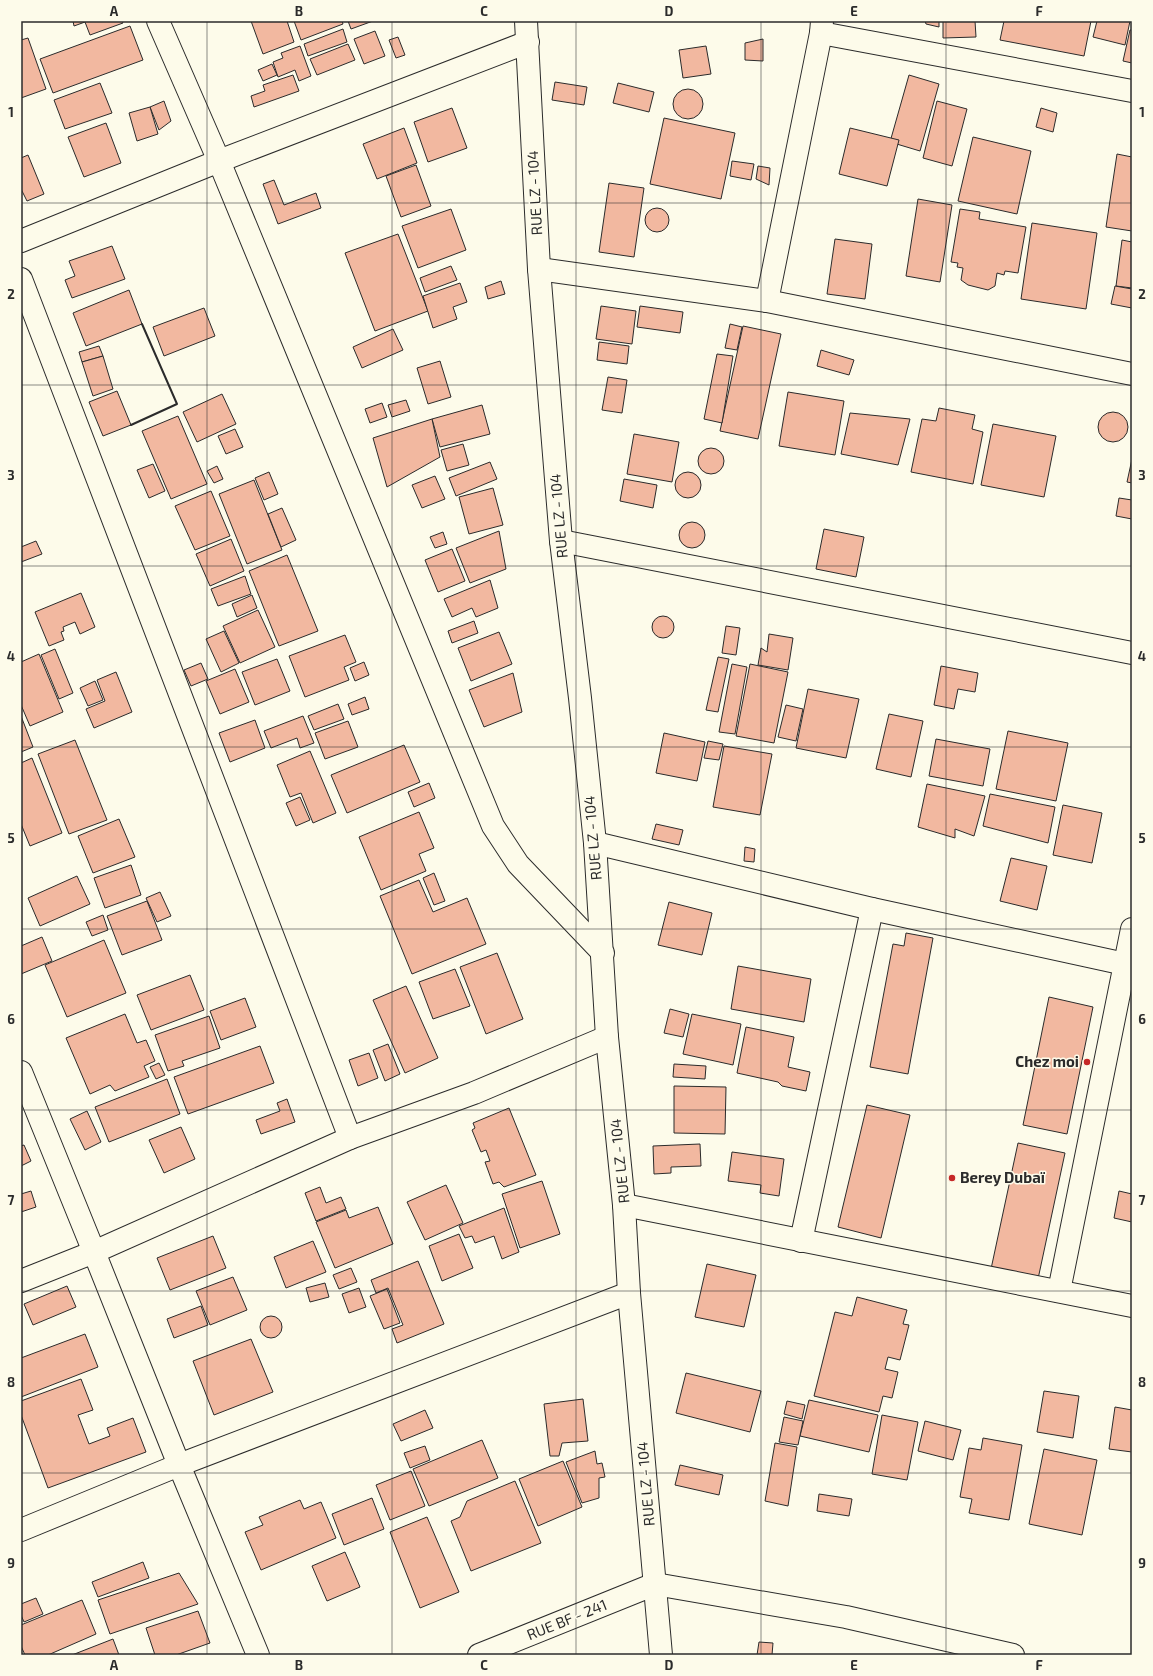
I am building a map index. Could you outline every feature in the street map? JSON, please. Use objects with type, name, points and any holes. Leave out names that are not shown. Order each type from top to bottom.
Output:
[{"type":"street","points":[[158,21],[219,161],[493,826],[518,864],[603,953]]},
{"type":"street","points":[[766,301],[822,27],[1132,91]]},
{"type":"street","points":[[21,241],[219,161],[527,32]]},
{"type":"street","name":"RUE LZ - 104","points":[[527,32],[540,269],[561,541],[580,698],[594,843],[603,953],[607,1037],[624,1204],[629,1293],[656,1584],[661,1655]]},
{"type":"street","points":[[540,269],[766,301],[1132,374]]},
{"type":"street","points":[[21,279],[350,1138]]},
{"type":"street","points":[[561,541],[1132,653]]},
{"type":"street","points":[[594,843],[872,909],[1125,964]]},
{"type":"street","points":[[801,1240],[872,909]]},
{"type":"street","points":[[1059,1291],[1132,929]]},
{"type":"street","points":[[21,1281],[94,1252],[350,1138],[474,1093],[607,1037]]},
{"type":"street","points":[[21,1072],[179,1465],[258,1655]]},
{"type":"street","points":[[624,1204],[1132,1306]]},
{"type":"street","points":[[21,1530],[179,1465],[629,1293]]},
{"type":"street","points":[[656,1584],[846,1617],[1005,1654]]},
{"type":"street","name":"RUE BF - 241","points":[[479,1655],[656,1584]]},
{"type":"building","points":[[73,21],[122,21],[123,23],[90,35],[85,22],[74,26]]},
{"type":"building","points":[[251,21],[287,21],[294,42],[263,54]]},
{"type":"building","points":[[294,21],[342,21],[343,24],[301,40]]},
{"type":"building","points":[[348,21],[373,21],[351,29]]},
{"type":"building","points":[[925,21],[939,21],[939,27],[926,24]]},
{"type":"building","points":[[943,21],[975,21],[976,37],[943,38]]},
{"type":"building","points":[[1004,21],[1091,21],[1084,56],[1000,40]]},
{"type":"building","points":[[1097,21],[1130,21],[1125,45],[1093,37]]},
{"type":"building","points":[[130,26],[143,60],[53,93],[40,59]]},
{"type":"building","points":[[343,29],[347,42],[308,56],[304,44]]},
{"type":"building","points":[[1130,30],[1132,30],[1132,63],[1123,61]]},
{"type":"building","points":[[375,31],[385,56],[364,64],[354,39]]},
{"type":"building","points":[[398,37],[405,55],[396,58],[389,40]]},
{"type":"building","points":[[28,38],[46,89],[21,98],[21,40]]},
{"type":"building","points":[[763,39],[763,61],[745,60],[745,43]]},
{"type":"building","points":[[348,44],[355,60],[317,75],[310,59]]},
{"type":"building","points":[[300,46],[311,76],[299,81],[295,70],[278,77],[273,62],[283,58],[281,53]]},
{"type":"building","points":[[706,46],[711,74],[683,78],[679,50]]},
{"type":"building","points":[[272,64],[277,75],[263,81],[258,70]]},
{"type":"building","points":[[293,75],[299,91],[254,107],[251,96],[265,91],[263,85]]},
{"type":"building","points":[[909,75],[939,84],[920,151],[890,142]]},
{"type":"building","points":[[555,82],[587,87],[584,105],[552,100]]},
{"type":"building","points":[[100,83],[112,113],[65,129],[54,100]]},
{"type":"building","points":[[618,83],[654,92],[649,112],[613,103]]},
{"type":"building","points":[[688,89],[699,93],[703,104],[699,115],[688,119],[677,115],[673,104],[677,93]]},
{"type":"building","points":[[164,101],[171,121],[159,130],[150,107]]},
{"type":"building","points":[[937,101],[967,109],[952,166],[923,158]]},
{"type":"building","points":[[150,107],[158,134],[137,141],[129,113]]},
{"type":"building","points":[[452,108],[467,148],[428,162],[414,122]]},
{"type":"building","points":[[1041,108],[1057,113],[1053,132],[1036,127]]},
{"type":"building","points":[[664,118],[735,133],[721,199],[650,184]]},
{"type":"building","points":[[106,123],[121,163],[84,177],[68,137]]},
{"type":"building","points":[[404,128],[417,163],[377,179],[363,144]]},
{"type":"building","points":[[850,128],[899,140],[887,186],[839,174]]},
{"type":"building","points":[[973,137],[1031,151],[1017,214],[958,201]]},
{"type":"building","points":[[1117,154],[1132,157],[1132,231],[1106,227]]},
{"type":"building","points":[[28,155],[44,194],[27,201],[21,189],[21,158]]},
{"type":"building","points":[[732,161],[754,164],[751,180],[730,176]]},
{"type":"building","points":[[416,165],[431,206],[401,217],[386,176]]},
{"type":"building","points":[[758,166],[770,168],[769,185],[756,179]]},
{"type":"building","points":[[274,180],[284,205],[316,193],[321,208],[278,224],[263,184]]},
{"type":"building","points":[[609,183],[644,188],[634,257],[599,252]]},
{"type":"building","points":[[918,199],[952,205],[940,282],[906,276]]},
{"type":"building","points":[[657,208],[662,209],[668,215],[668,225],[662,231],[657,232],[652,231],[646,225],[645,220],[646,215],[652,209]]},
{"type":"building","points":[[451,209],[466,250],[418,268],[402,226]]},
{"type":"building","points":[[960,209],[980,212],[979,219],[1026,227],[1018,273],[1005,271],[1004,275],[997,273],[995,286],[988,290],[968,285],[961,280],[963,268],[957,267],[958,263],[951,262]]},
{"type":"building","points":[[1032,223],[1097,233],[1086,309],[1021,299]]},
{"type":"building","points":[[398,234],[428,311],[375,331],[345,253]]},
{"type":"building","points":[[835,239],[872,244],[865,299],[827,294]]},
{"type":"building","points":[[1122,240],[1132,242],[1132,288],[1116,286]]},
{"type":"building","points":[[112,246],[125,279],[72,298],[65,280],[75,276],[69,261]]},
{"type":"building","points":[[451,266],[457,280],[425,292],[420,278]]},
{"type":"building","points":[[501,281],[505,294],[488,299],[485,287]]},
{"type":"building","points":[[460,283],[467,302],[453,307],[457,319],[433,328],[423,296]]},
{"type":"building","points":[[1115,286],[1132,289],[1132,308],[1111,304]]},
{"type":"building","points":[[129,290],[142,324],[86,346],[73,313]]},
{"type":"building","points":[[601,306],[636,311],[632,344],[596,339]]},
{"type":"building","points":[[640,306],[683,312],[680,333],[637,327]]},
{"type":"building","points":[[204,308],[215,336],[164,356],[153,327]]},
{"type":"building","points":[[730,324],[742,327],[737,350],[725,348]]},
{"type":"building","points":[[743,326],[781,334],[758,439],[720,431]]},
{"type":"building","points":[[393,329],[403,350],[362,368],[353,347]]},
{"type":"building","points":[[599,342],[629,346],[627,364],[597,360]]},
{"type":"building","points":[[99,346],[103,356],[82,362],[79,352]]},
{"type":"building","points":[[821,350],[854,360],[849,375],[817,366]]},
{"type":"building","points":[[717,354],[733,356],[722,423],[704,419]]},
{"type":"building","points":[[103,356],[113,389],[93,396],[82,362]]},
{"type":"building","points":[[440,361],[451,397],[428,404],[417,368]]},
{"type":"building","points":[[608,377],[627,380],[622,413],[602,410]]},
{"type":"building","points":[[117,391],[131,425],[103,436],[89,402]]},
{"type":"building","points":[[788,392],[844,401],[835,455],[779,446]]},
{"type":"building","points":[[222,394],[236,424],[197,442],[183,412]]},
{"type":"building","points":[[406,400],[410,411],[392,417],[388,405]]},
{"type":"building","points":[[382,403],[387,417],[370,423],[365,409]]},
{"type":"building","points":[[482,405],[490,434],[440,447],[432,419]]},
{"type":"building","points":[[939,408],[975,415],[972,429],[983,432],[973,484],[911,472],[922,419],[936,421]]},
{"type":"building","points":[[1113,412],[1119,413],[1127,421],[1127,433],[1119,441],[1113,442],[1107,441],[1099,433],[1098,427],[1099,421],[1107,413]]},
{"type":"building","points":[[850,413],[910,419],[898,465],[841,454]]},
{"type":"building","points":[[178,416],[207,484],[171,499],[142,431]]},
{"type":"building","points":[[432,419],[440,457],[387,487],[373,438]]},
{"type":"building","points":[[993,424],[1056,436],[1044,497],[981,485]]},
{"type":"building","points":[[235,429],[243,447],[226,454],[218,436]]},
{"type":"building","points":[[634,434],[679,442],[672,482],[627,474]]},
{"type":"building","points":[[463,444],[469,465],[447,471],[441,450]]},
{"type":"building","points":[[711,448],[720,452],[724,461],[720,470],[711,474],[702,470],[698,461],[702,452]]},
{"type":"building","points":[[1132,459],[1132,483],[1127,482]]},
{"type":"building","points":[[490,462],[497,479],[456,496],[449,478]]},
{"type":"building","points":[[153,464],[165,491],[149,498],[137,470]]},
{"type":"building","points":[[217,466],[223,479],[214,483],[207,471]]},
{"type":"building","points":[[269,472],[278,494],[264,500],[255,478]]},
{"type":"building","points":[[688,472],[697,476],[701,485],[697,494],[688,498],[679,494],[675,485],[679,476]]},
{"type":"building","points":[[435,476],[445,499],[422,508],[412,485]]},
{"type":"building","points":[[624,479],[657,485],[653,508],[620,501]]},
{"type":"building","points":[[254,480],[282,550],[247,564],[219,494]]},
{"type":"building","points":[[493,488],[503,525],[469,534],[459,497]]},
{"type":"building","points":[[211,491],[230,536],[195,550],[175,506]]},
{"type":"building","points":[[1119,498],[1132,500],[1132,519],[1116,516]]},
{"type":"building","points":[[282,508],[296,540],[281,547],[268,514]]},
{"type":"building","points":[[692,522],[701,526],[705,535],[701,544],[692,548],[683,544],[679,535],[683,526]]},
{"type":"building","points":[[824,529],[864,537],[856,577],[816,569]]},
{"type":"building","points":[[499,531],[506,569],[470,583],[456,548]]},
{"type":"building","points":[[443,532],[447,544],[435,548],[430,537]]},
{"type":"building","points":[[231,539],[244,571],[210,586],[196,554]]},
{"type":"building","points":[[36,541],[42,554],[21,562],[21,547]]},
{"type":"building","points":[[452,549],[465,581],[438,592],[425,560]]},
{"type":"building","points":[[287,555],[318,631],[279,646],[249,571]]},
{"type":"building","points":[[245,576],[251,594],[218,606],[211,589]]},
{"type":"building","points":[[490,580],[498,608],[476,617],[472,608],[452,617],[444,599]]},
{"type":"building","points":[[81,593],[95,627],[80,634],[75,622],[63,627],[64,631],[61,632],[64,640],[49,646],[35,612]]},
{"type":"building","points":[[252,595],[257,608],[237,617],[232,604]]},
{"type":"building","points":[[258,610],[275,647],[240,663],[223,626]]},
{"type":"building","points":[[663,616],[671,619],[674,627],[671,635],[663,638],[655,635],[652,627],[655,619]]},
{"type":"building","points":[[474,621],[478,633],[452,643],[448,631]]},
{"type":"building","points":[[726,626],[740,628],[736,655],[722,653]]},
{"type":"building","points":[[224,631],[239,663],[221,672],[206,639]]},
{"type":"building","points":[[499,632],[512,664],[471,681],[458,648]]},
{"type":"building","points":[[769,634],[793,638],[788,670],[758,665],[761,648],[767,652]]},
{"type":"building","points":[[345,635],[356,662],[344,667],[349,680],[305,697],[289,656]]},
{"type":"building","points":[[55,649],[73,693],[59,699],[41,655]]},
{"type":"building","points":[[39,654],[63,712],[30,726],[21,705],[21,662]]},
{"type":"building","points":[[718,657],[729,659],[718,712],[706,710]]},
{"type":"building","points":[[277,659],[290,691],[255,705],[242,672]]},
{"type":"building","points":[[364,662],[369,675],[355,681],[350,668]]},
{"type":"building","points":[[201,663],[208,679],[191,686],[184,670]]},
{"type":"building","points":[[732,664],[747,667],[735,734],[719,732]]},
{"type":"building","points":[[750,664],[788,672],[774,743],[736,736]]},
{"type":"building","points":[[941,666],[978,673],[975,692],[958,689],[954,709],[934,705]]},
{"type":"building","points":[[235,669],[249,702],[220,714],[206,681]]},
{"type":"building","points":[[116,672],[132,712],[94,728],[86,709],[105,701],[97,680]]},
{"type":"building","points":[[513,673],[522,712],[484,727],[469,690]]},
{"type":"building","points":[[95,681],[103,700],[88,706],[80,688]]},
{"type":"building","points":[[808,689],[859,699],[846,758],[796,748]]},
{"type":"building","points":[[365,697],[369,709],[352,715],[348,704]]},
{"type":"building","points":[[338,704],[344,719],[314,730],[308,716]]},
{"type":"building","points":[[786,705],[803,709],[796,741],[778,737]]},
{"type":"building","points":[[889,714],[923,721],[911,777],[876,769]]},
{"type":"building","points":[[21,716],[33,747],[21,752]]},
{"type":"building","points":[[303,716],[314,743],[300,748],[297,738],[271,748],[264,731]]},
{"type":"building","points":[[255,720],[265,748],[230,762],[219,733]]},
{"type":"building","points":[[348,721],[358,747],[325,759],[315,733]]},
{"type":"building","points":[[1008,731],[1068,743],[1056,801],[996,789]]},
{"type":"building","points":[[664,733],[705,742],[697,781],[656,773]]},
{"type":"building","points":[[936,739],[990,749],[983,786],[929,776]]},
{"type":"building","points":[[75,740],[107,820],[69,834],[38,754]]},
{"type":"building","points":[[708,741],[723,744],[719,760],[704,758]]},
{"type":"building","points":[[404,745],[420,782],[347,813],[331,775]]},
{"type":"building","points":[[724,746],[772,754],[760,815],[713,807]]},
{"type":"building","points":[[310,751],[336,813],[313,823],[301,793],[290,797],[277,765]]},
{"type":"building","points":[[32,758],[62,833],[30,846],[21,824],[21,763]]},
{"type":"building","points":[[429,783],[435,798],[414,807],[408,792]]},
{"type":"building","points":[[927,784],[985,796],[974,836],[955,829],[955,838],[918,827]]},
{"type":"building","points":[[990,794],[1055,807],[1048,843],[983,826]]},
{"type":"building","points":[[300,797],[310,820],[296,826],[286,803]]},
{"type":"building","points":[[1063,805],[1102,813],[1092,863],[1053,855]]},
{"type":"building","points":[[419,812],[434,848],[419,854],[426,871],[381,890],[359,837]]},
{"type":"building","points":[[119,819],[135,857],[93,873],[78,836]]},
{"type":"building","points":[[656,824],[683,830],[679,845],[652,839]]},
{"type":"building","points":[[745,847],[755,849],[754,862],[744,861]]},
{"type":"building","points":[[1011,858],[1047,866],[1037,910],[1000,901]]},
{"type":"building","points":[[131,865],[141,895],[105,908],[94,878]]},
{"type":"building","points":[[434,873],[445,901],[434,905],[423,878]]},
{"type":"building","points":[[77,876],[90,904],[40,926],[28,898]]},
{"type":"building","points":[[419,880],[433,912],[467,898],[486,944],[412,974],[380,896]]},
{"type":"building","points":[[160,892],[171,916],[157,922],[146,898]]},
{"type":"building","points":[[147,901],[162,940],[122,955],[107,916]]},
{"type":"building","points":[[669,902],[712,913],[702,955],[658,945]]},
{"type":"building","points":[[103,915],[108,930],[92,936],[86,922]]},
{"type":"building","points":[[906,933],[933,938],[908,1074],[870,1067],[893,944],[904,946]]},
{"type":"building","points":[[42,937],[52,961],[21,974],[21,946]]},
{"type":"building","points":[[104,940],[126,993],[67,1017],[45,965]]},
{"type":"building","points":[[497,953],[523,1019],[486,1034],[460,967]]},
{"type":"building","points":[[738,966],[811,979],[804,1022],[731,1009]]},
{"type":"building","points":[[455,969],[470,1006],[433,1019],[419,982]]},
{"type":"building","points":[[190,975],[204,1010],[151,1030],[137,995]]},
{"type":"building","points":[[406,986],[438,1058],[405,1073],[373,1000]]},
{"type":"building","points":[[1049,997],[1093,1007],[1067,1134],[1023,1125]]},
{"type":"building","points":[[245,998],[256,1027],[221,1040],[210,1011]]},
{"type":"building","points":[[670,1009],[689,1014],[683,1037],[664,1033]]},
{"type":"building","points":[[125,1014],[137,1043],[146,1040],[155,1061],[144,1066],[149,1077],[115,1091],[110,1085],[90,1094],[66,1038]]},
{"type":"building","points":[[692,1014],[741,1024],[733,1065],[683,1054]]},
{"type":"building","points":[[209,1016],[220,1048],[182,1061],[184,1066],[168,1071],[155,1035]]},
{"type":"building","points":[[746,1027],[794,1037],[788,1067],[810,1072],[806,1091],[782,1086],[778,1082],[737,1073]]},
{"type":"building","points":[[388,1044],[400,1074],[385,1081],[373,1050]]},
{"type":"building","points":[[260,1046],[274,1083],[188,1114],[174,1077]]},
{"type":"building","points":[[369,1053],[378,1078],[358,1086],[349,1060]]},
{"type":"building","points":[[159,1063],[165,1075],[156,1079],[150,1067]]},
{"type":"building","points":[[674,1064],[706,1066],[705,1079],[673,1077]]},
{"type":"building","points":[[167,1079],[180,1114],[109,1142],[95,1107]]},
{"type":"building","points":[[674,1086],[726,1087],[725,1134],[674,1133]]},
{"type":"building","points":[[287,1099],[295,1122],[261,1134],[256,1120],[280,1111],[277,1103]]},
{"type":"building","points":[[867,1105],[910,1115],[881,1238],[838,1227]]},
{"type":"building","points":[[509,1108],[536,1175],[504,1187],[499,1182],[493,1184],[485,1162],[490,1161],[486,1150],[481,1152],[472,1130],[475,1128],[473,1123]]},
{"type":"building","points":[[87,1111],[101,1142],[85,1150],[70,1119]]},
{"type":"building","points":[[181,1127],[195,1159],[164,1173],[149,1140]]},
{"type":"building","points":[[1018,1143],[1065,1153],[1038,1279],[991,1269]]},
{"type":"building","points":[[700,1144],[701,1166],[671,1167],[671,1173],[654,1174],[653,1146]]},
{"type":"building","points":[[24,1145],[31,1161],[21,1166],[21,1146]]},
{"type":"building","points":[[732,1152],[784,1159],[779,1196],[760,1193],[761,1185],[728,1181]]},
{"type":"building","points":[[542,1181],[560,1234],[520,1248],[502,1194]]},
{"type":"building","points":[[446,1185],[463,1223],[425,1240],[407,1202]]},
{"type":"building","points":[[320,1187],[326,1203],[341,1197],[346,1209],[316,1221],[305,1193]]},
{"type":"building","points":[[31,1191],[36,1207],[21,1212],[21,1194]]},
{"type":"building","points":[[1119,1191],[1132,1194],[1132,1222],[1114,1218]]},
{"type":"building","points":[[378,1207],[393,1244],[335,1268],[316,1222],[346,1210],[349,1218]]},
{"type":"building","points":[[504,1208],[519,1252],[502,1259],[494,1236],[475,1243],[472,1236],[465,1238],[459,1226]]},
{"type":"building","points":[[459,1234],[473,1268],[442,1281],[429,1246]]},
{"type":"building","points":[[213,1236],[226,1268],[170,1290],[157,1258]]},
{"type":"building","points":[[313,1241],[326,1272],[286,1288],[274,1257]]},
{"type":"building","points":[[418,1261],[444,1324],[397,1343],[392,1329],[403,1325],[388,1288],[376,1293],[371,1280]]},
{"type":"building","points":[[707,1264],[756,1275],[744,1327],[695,1317]]},
{"type":"building","points":[[351,1268],[357,1282],[339,1289],[333,1275]]},
{"type":"building","points":[[233,1277],[247,1310],[210,1325],[196,1291]]},
{"type":"building","points":[[325,1283],[329,1297],[310,1302],[306,1288]]},
{"type":"building","points":[[67,1286],[76,1307],[33,1325],[24,1304]]},
{"type":"building","points":[[359,1288],[366,1307],[349,1313],[342,1294]]},
{"type":"building","points":[[387,1289],[400,1323],[384,1329],[370,1296]]},
{"type":"building","points":[[857,1297],[907,1310],[903,1324],[909,1325],[900,1360],[888,1357],[885,1369],[898,1372],[892,1398],[883,1396],[879,1412],[814,1396],[835,1312],[852,1316]]},
{"type":"building","points":[[201,1306],[208,1325],[174,1338],[167,1319]]},
{"type":"building","points":[[271,1316],[275,1317],[281,1323],[281,1331],[275,1337],[271,1338],[267,1337],[261,1331],[260,1327],[261,1323],[267,1317]]},
{"type":"building","points":[[85,1334],[98,1367],[21,1397],[21,1358]]},
{"type":"building","points":[[251,1339],[273,1392],[214,1415],[193,1361]]},
{"type":"building","points":[[686,1373],[761,1391],[750,1432],[676,1413]]},
{"type":"building","points":[[81,1379],[93,1410],[78,1415],[89,1444],[110,1436],[107,1428],[133,1418],[146,1452],[48,1488],[21,1415],[21,1401]]},
{"type":"building","points":[[1044,1391],[1079,1396],[1073,1438],[1037,1432]]},
{"type":"building","points":[[583,1399],[588,1441],[562,1443],[559,1456],[550,1456],[544,1404]]},
{"type":"building","points":[[809,1400],[878,1415],[869,1452],[800,1436]]},
{"type":"building","points":[[787,1401],[805,1405],[802,1419],[784,1414]]},
{"type":"building","points":[[1115,1407],[1132,1410],[1132,1452],[1109,1449]]},
{"type":"building","points":[[425,1410],[433,1428],[401,1441],[393,1424]]},
{"type":"building","points":[[882,1415],[918,1422],[907,1480],[872,1474]]},
{"type":"building","points":[[784,1417],[803,1421],[798,1445],[779,1442]]},
{"type":"building","points":[[925,1421],[961,1430],[953,1460],[918,1451]]},
{"type":"building","points":[[983,1438],[1022,1445],[1009,1520],[969,1513],[972,1499],[960,1497],[969,1448],[981,1450]]},
{"type":"building","points":[[482,1440],[498,1478],[429,1506],[413,1469]]},
{"type":"building","points":[[775,1443],[797,1447],[788,1506],[765,1501]]},
{"type":"building","points":[[425,1446],[430,1460],[410,1468],[404,1453]]},
{"type":"building","points":[[1044,1449],[1097,1460],[1082,1535],[1029,1524]]},
{"type":"building","points":[[595,1451],[597,1464],[602,1463],[605,1477],[599,1478],[599,1498],[582,1503],[566,1462]]},
{"type":"building","points":[[563,1461],[582,1507],[538,1526],[519,1479]]},
{"type":"building","points":[[680,1465],[723,1475],[719,1495],[675,1485]]},
{"type":"building","points":[[411,1471],[425,1506],[390,1520],[376,1485]]},
{"type":"building","points":[[515,1481],[541,1543],[471,1571],[451,1521],[460,1517],[467,1501]]},
{"type":"building","points":[[819,1494],[852,1499],[849,1516],[817,1511]]},
{"type":"building","points":[[372,1498],[384,1529],[344,1545],[332,1514]]},
{"type":"building","points":[[300,1500],[304,1509],[321,1502],[336,1538],[261,1570],[245,1532],[263,1525],[259,1517]]},
{"type":"building","points":[[427,1517],[459,1592],[420,1608],[390,1532]]},
{"type":"building","points":[[345,1552],[360,1587],[327,1601],[312,1566]]},
{"type":"building","points":[[143,1562],[149,1578],[98,1597],[92,1582]]},
{"type":"building","points":[[179,1573],[198,1604],[110,1634],[98,1600]]},
{"type":"building","points":[[36,1598],[43,1614],[24,1622],[21,1615],[21,1604]]},
{"type":"building","points":[[82,1600],[96,1634],[48,1655],[25,1655],[21,1646],[21,1625]]},
{"type":"building","points":[[198,1611],[210,1643],[176,1655],[155,1655],[146,1628]]},
{"type":"building","points":[[113,1639],[119,1655],[72,1655]]},
{"type":"building","points":[[759,1642],[773,1643],[772,1655],[757,1655]]},
{"type":"wall","points":[[131,425],[177,404],[142,324]]},
{"type":"place","name":"Chez moi","points":[[1087,1062]]},
{"type":"place","name":"Berey Dubaï","points":[[952,1178]]}]
